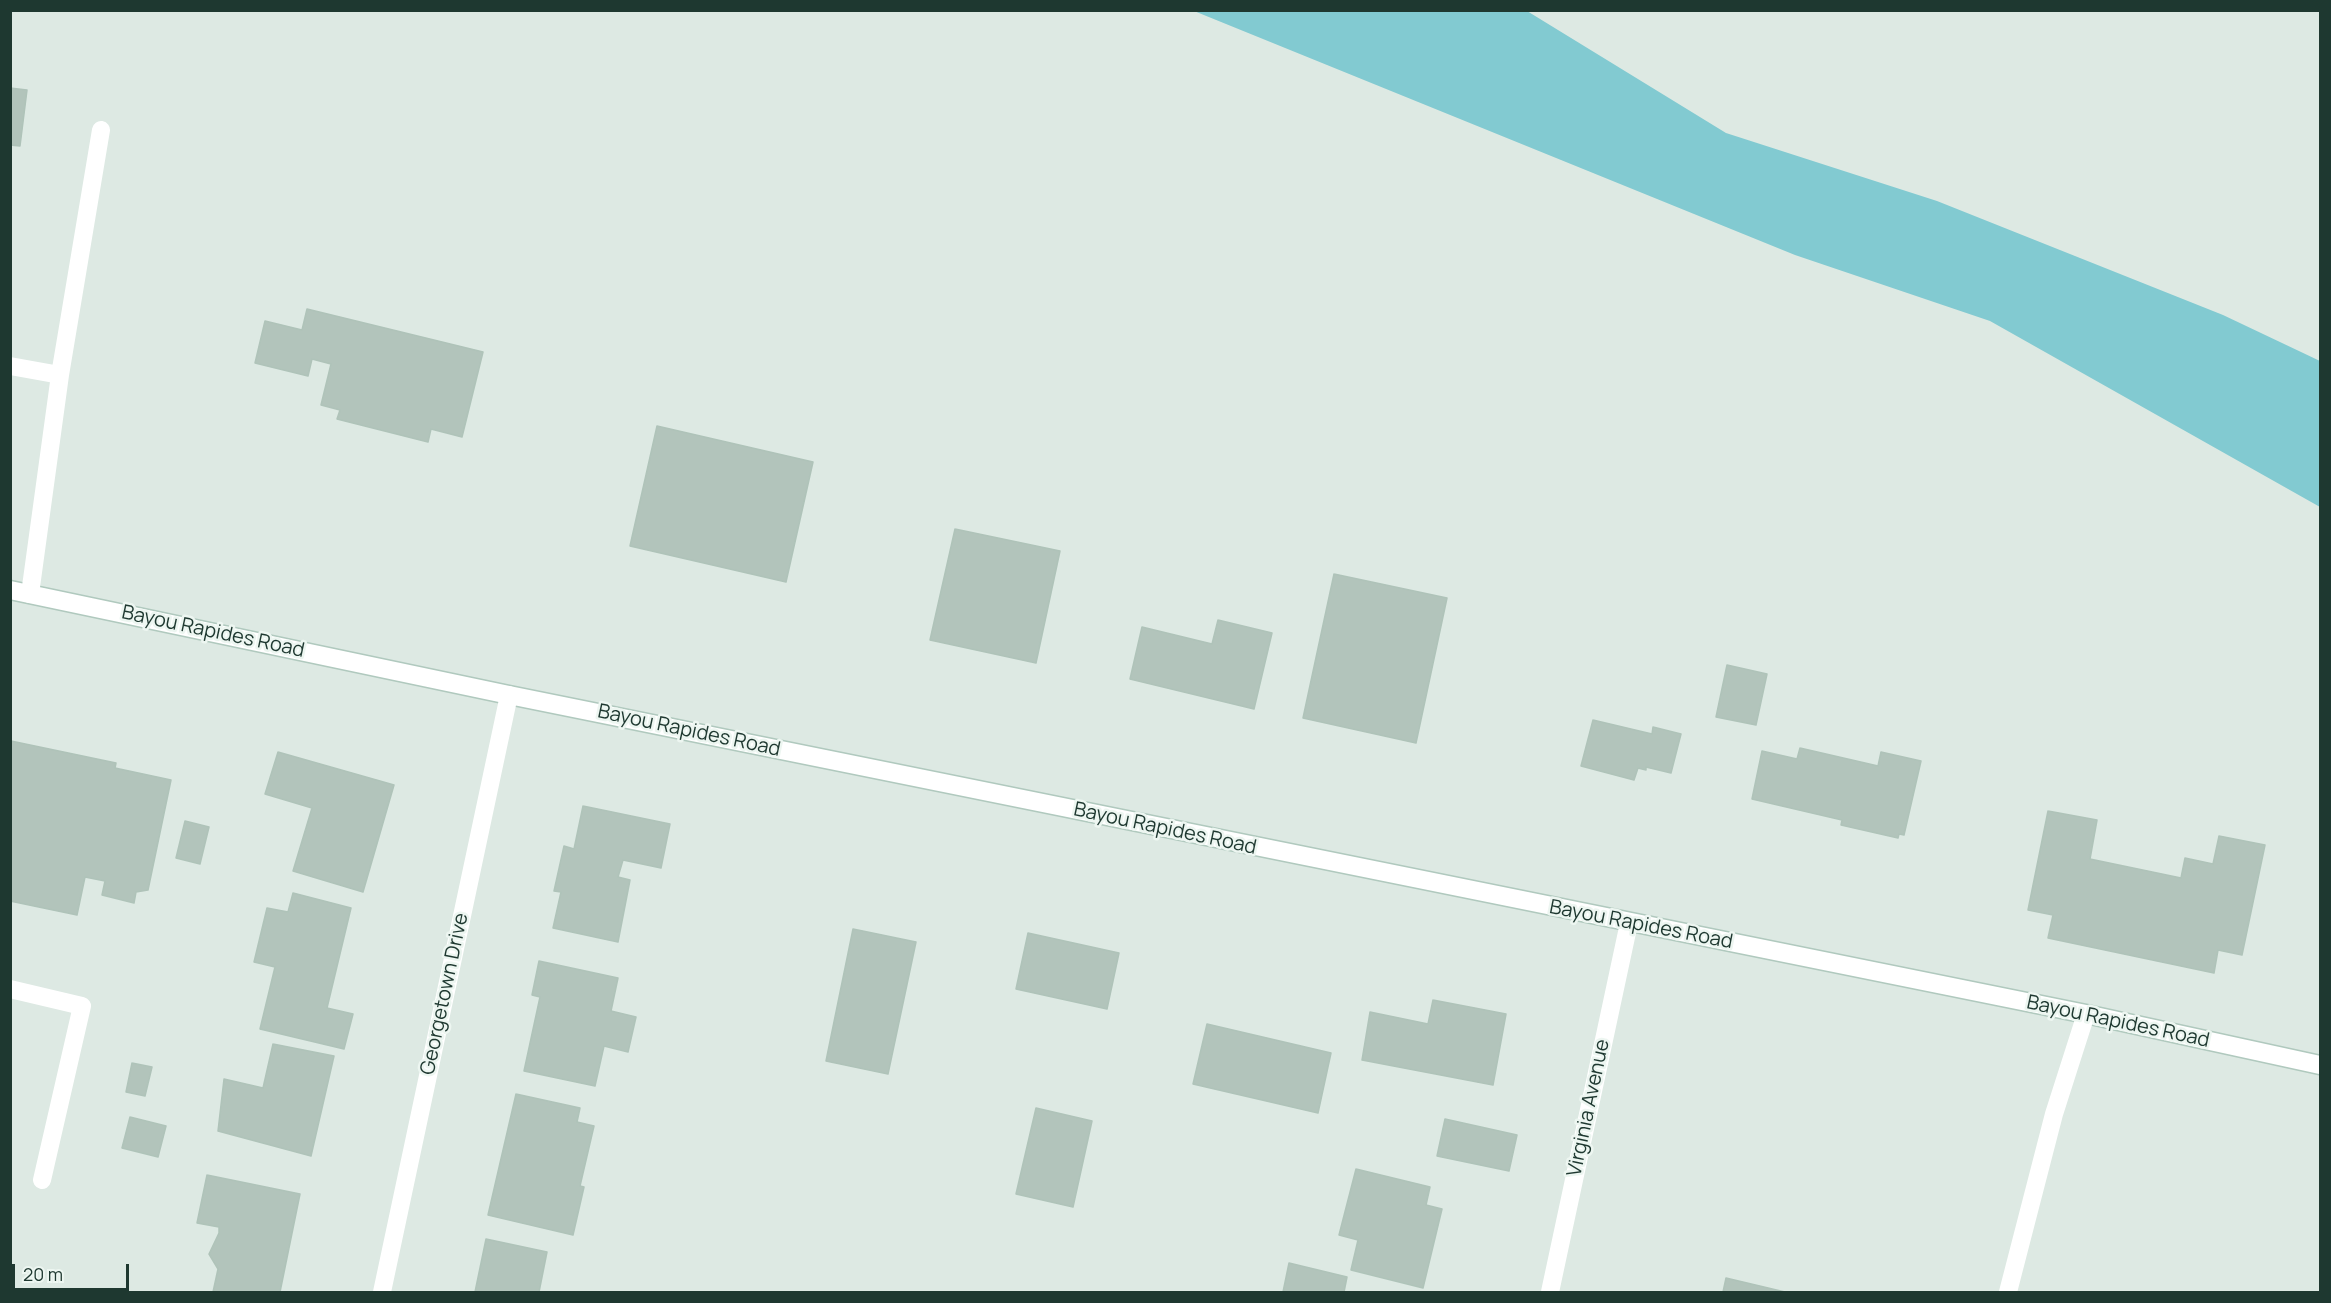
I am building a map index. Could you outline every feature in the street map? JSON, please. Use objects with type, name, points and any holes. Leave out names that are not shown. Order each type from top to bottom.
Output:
[{"type":"main road","points":[[30,594],[60,375],[101,130]]},
{"type":"main road","points":[[10,366],[60,375]]},
{"type":"main road","name":"Bayou Rapides Road","points":[[10,590],[509,695],[2086,1014],[2320,1065]]},
{"type":"main road","name":"Georgetown Drive","points":[[382,1293],[509,695]]},
{"type":"main road","name":"Virginia Avenue","points":[[1550,1293],[1629,923]]},
{"type":"main road","points":[[10,988],[82,1006],[42,1180]]},
{"type":"main road","points":[[2008,1293],[2054,1114],[2086,1014]]},
{"type":"water","points":[[1194,11],[1527,11],[1726,133],[1937,201],[2223,315],[2320,361],[2320,507],[1990,321],[1795,255]]},
{"type":"building","points":[[10,88],[27,90],[20,146],[10,145]]},
{"type":"building","points":[[307,309],[483,352],[462,437],[431,429],[428,442],[337,419],[340,410],[321,405],[331,364],[312,359],[308,376],[255,363],[265,321],[302,330]]},
{"type":"building","points":[[657,426],[813,462],[786,582],[630,546]]},
{"type":"building","points":[[955,529],[1060,551],[1036,663],[930,640]]},
{"type":"building","points":[[1334,574],[1447,598],[1416,743],[1303,718]]},
{"type":"building","points":[[1218,620],[1272,633],[1254,709],[1130,679],[1142,627],[1212,644]]},
{"type":"building","points":[[1727,665],[1767,674],[1756,725],[1716,717]]},
{"type":"building","points":[[1593,720],[1652,734],[1653,727],[1681,734],[1671,773],[1646,767],[1646,770],[1638,768],[1634,780],[1581,766]]},
{"type":"building","points":[[11,741],[116,763],[115,768],[171,780],[148,890],[136,892],[134,903],[102,895],[105,881],[85,877],[77,915],[10,901]]},
{"type":"building","points":[[1800,748],[1878,766],[1881,752],[1921,761],[1904,835],[1899,834],[1898,838],[1841,825],[1842,820],[1752,799],[1762,751],[1797,759]]},
{"type":"building","points":[[278,752],[394,785],[363,892],[293,871],[312,808],[265,794]]},
{"type":"building","points":[[583,806],[670,824],[661,868],[623,860],[618,877],[630,880],[618,942],[553,928],[561,892],[554,891],[564,846],[574,849]]},
{"type":"building","points":[[2048,811],[2097,820],[2090,859],[2181,878],[2185,858],[2213,864],[2219,836],[2265,845],[2242,955],[2218,950],[2214,973],[2048,938],[2053,915],[2028,910]]},
{"type":"building","points":[[185,821],[209,827],[200,864],[176,858]]},
{"type":"building","points":[[293,893],[351,908],[327,1008],[353,1014],[344,1049],[260,1029],[275,967],[254,962],[267,908],[288,912]]},
{"type":"building","points":[[853,929],[916,942],[888,1074],[826,1061]]},
{"type":"building","points":[[1028,933],[1119,953],[1107,1009],[1016,989]]},
{"type":"building","points":[[539,961],[618,978],[611,1011],[636,1017],[628,1052],[604,1046],[595,1086],[524,1071],[540,997],[532,995]]},
{"type":"building","points":[[1433,1000],[1506,1014],[1493,1085],[1362,1060],[1370,1012],[1428,1024]]},
{"type":"building","points":[[1207,1024],[1331,1053],[1318,1113],[1193,1084]]},
{"type":"building","points":[[273,1044],[334,1056],[311,1156],[218,1131],[224,1079],[263,1088]]},
{"type":"building","points":[[132,1063],[152,1067],[145,1096],[126,1092]]},
{"type":"building","points":[[516,1094],[580,1108],[577,1122],[594,1126],[580,1186],[584,1187],[573,1235],[488,1215]]},
{"type":"building","points":[[1036,1108],[1092,1121],[1073,1207],[1016,1194]]},
{"type":"building","points":[[130,1117],[166,1126],[158,1157],[122,1148]]},
{"type":"building","points":[[1445,1119],[1517,1135],[1509,1171],[1437,1156]]},
{"type":"building","points":[[1356,1169],[1430,1187],[1426,1205],[1442,1209],[1423,1288],[1351,1270],[1358,1240],[1339,1235]]},
{"type":"building","points":[[207,1175],[300,1194],[280,1292],[213,1292],[218,1269],[209,1254],[219,1233],[219,1227],[197,1223]]},
{"type":"building","points":[[486,1239],[547,1252],[539,1292],[475,1292]]},
{"type":"building","points":[[1289,1263],[1347,1277],[1344,1292],[1283,1292]]},
{"type":"building","points":[[1726,1278],[1785,1292],[1723,1292]]}]
